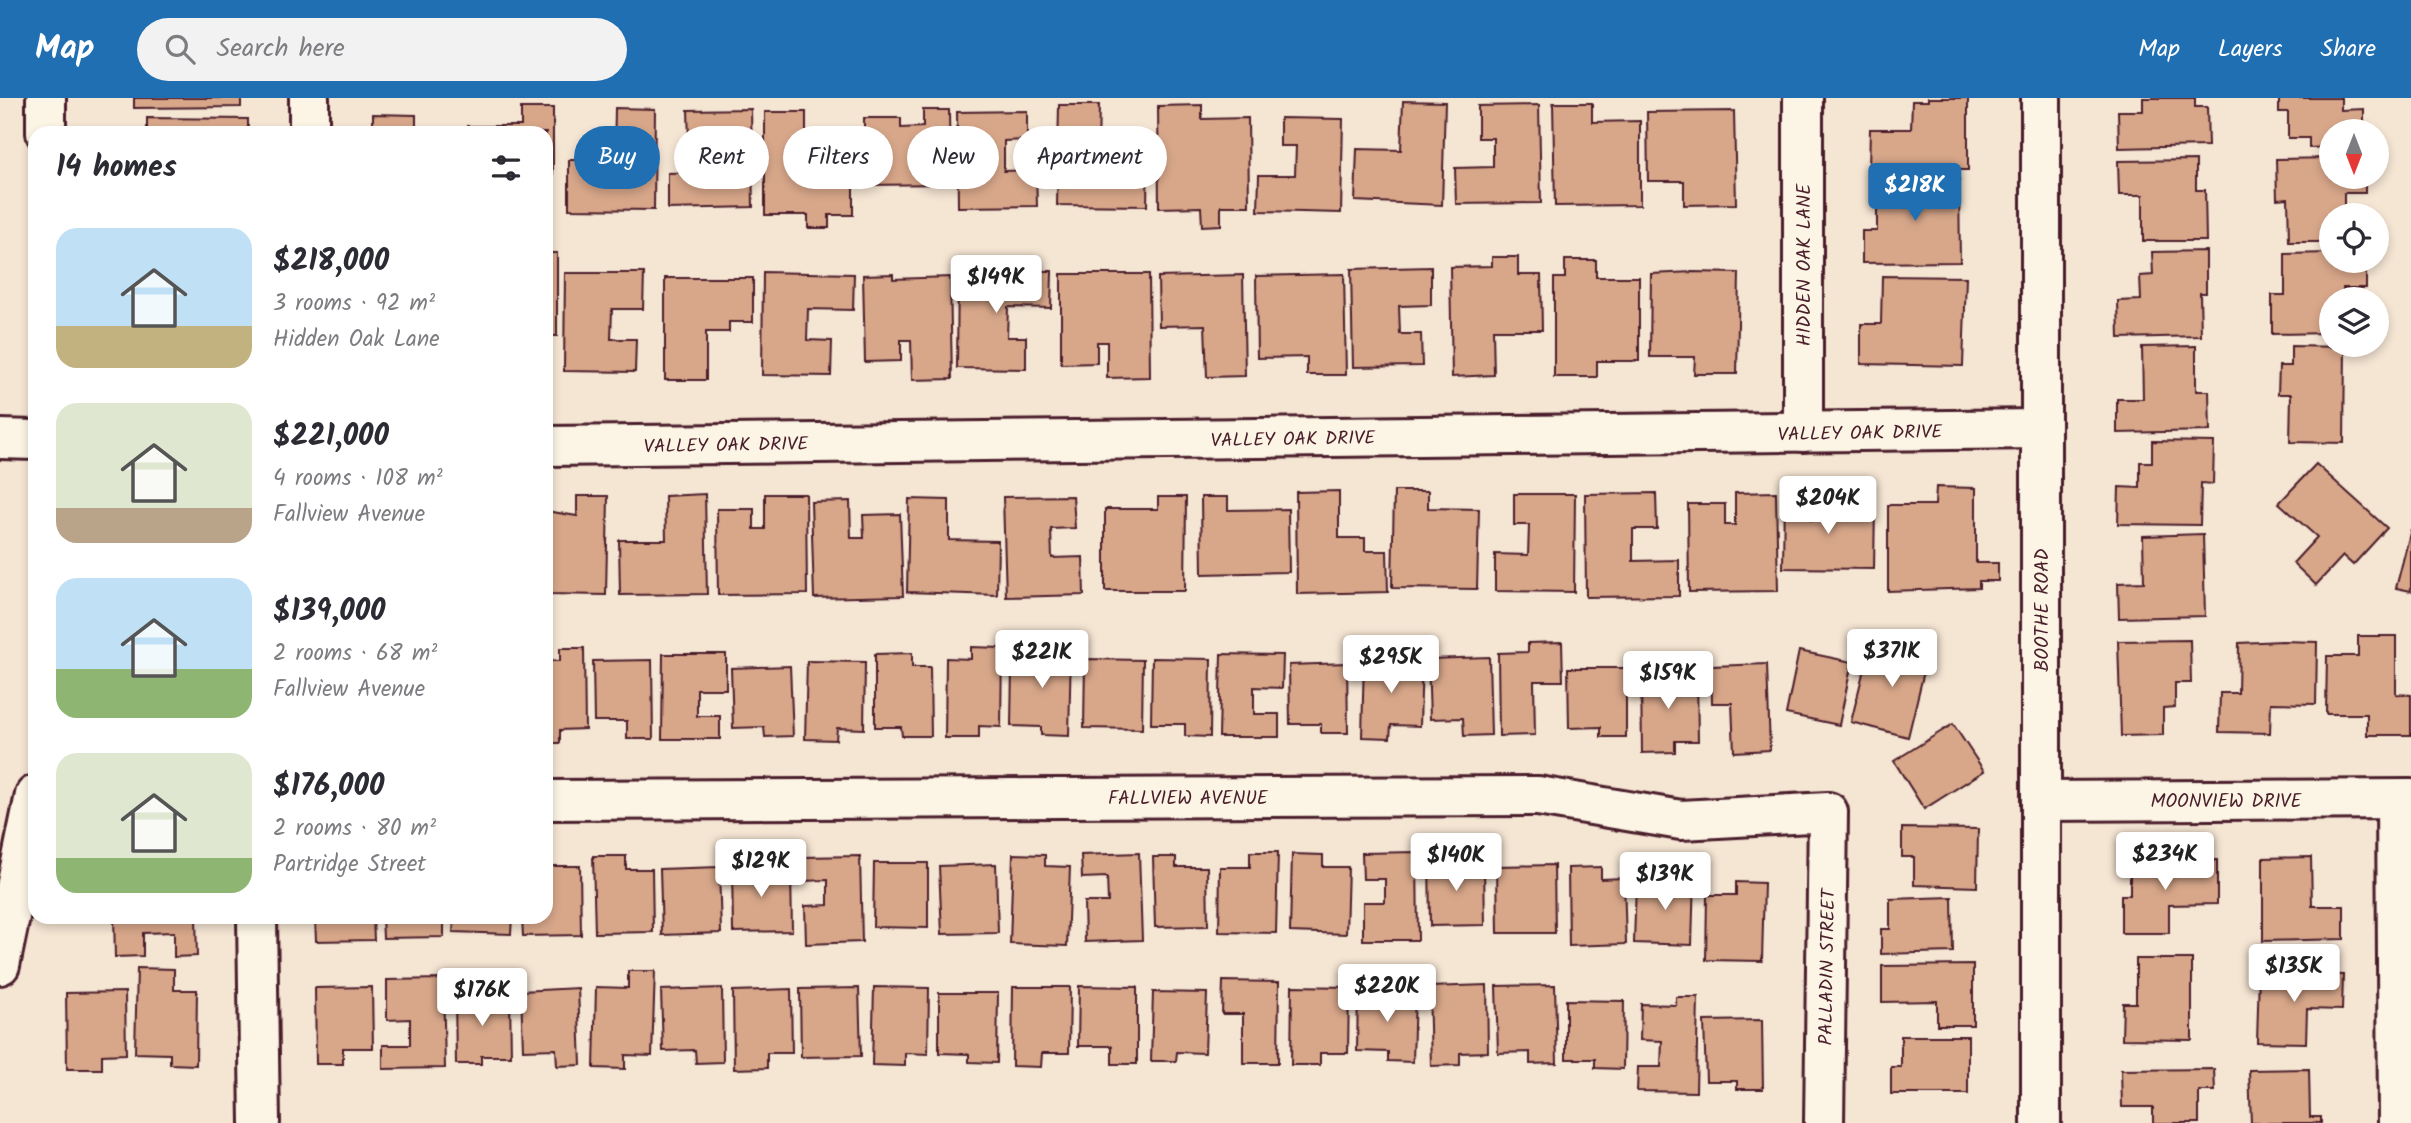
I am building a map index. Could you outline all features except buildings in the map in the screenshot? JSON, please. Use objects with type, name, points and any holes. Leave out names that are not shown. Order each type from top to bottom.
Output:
[{"type":"street","points":[[46,98],[46,126]]},
{"type":"street","points":[[309,98],[309,126]]},
{"type":"street","name":"HIDDEN OAK LANE","points":[[1803,98],[1803,432]]},
{"type":"street","name":"BOOTHE ROAD","points":[[2041,98],[2041,1123]]},
{"type":"street","name":"VALLEY OAK DRIVE","points":[[553,446],[2041,429]]},
{"type":"street","points":[[0,439],[28,440]]},
{"type":"street","name":"FALLVIEW AVENUE","points":[[553,800],[1538,796],[1681,820],[1828,812]]},
{"type":"street","points":[[2398,1123],[2404,799]]},
{"type":"street","name":"MOONVIEW DRIVE","points":[[2041,801],[2404,799]]},
{"type":"street","points":[[0,965],[14,837],[28,809]]},
{"type":"street","name":"PALLADIN STREET","points":[[1824,1123],[1828,812]]},
{"type":"street","points":[[257,924],[260,1123]]}]
